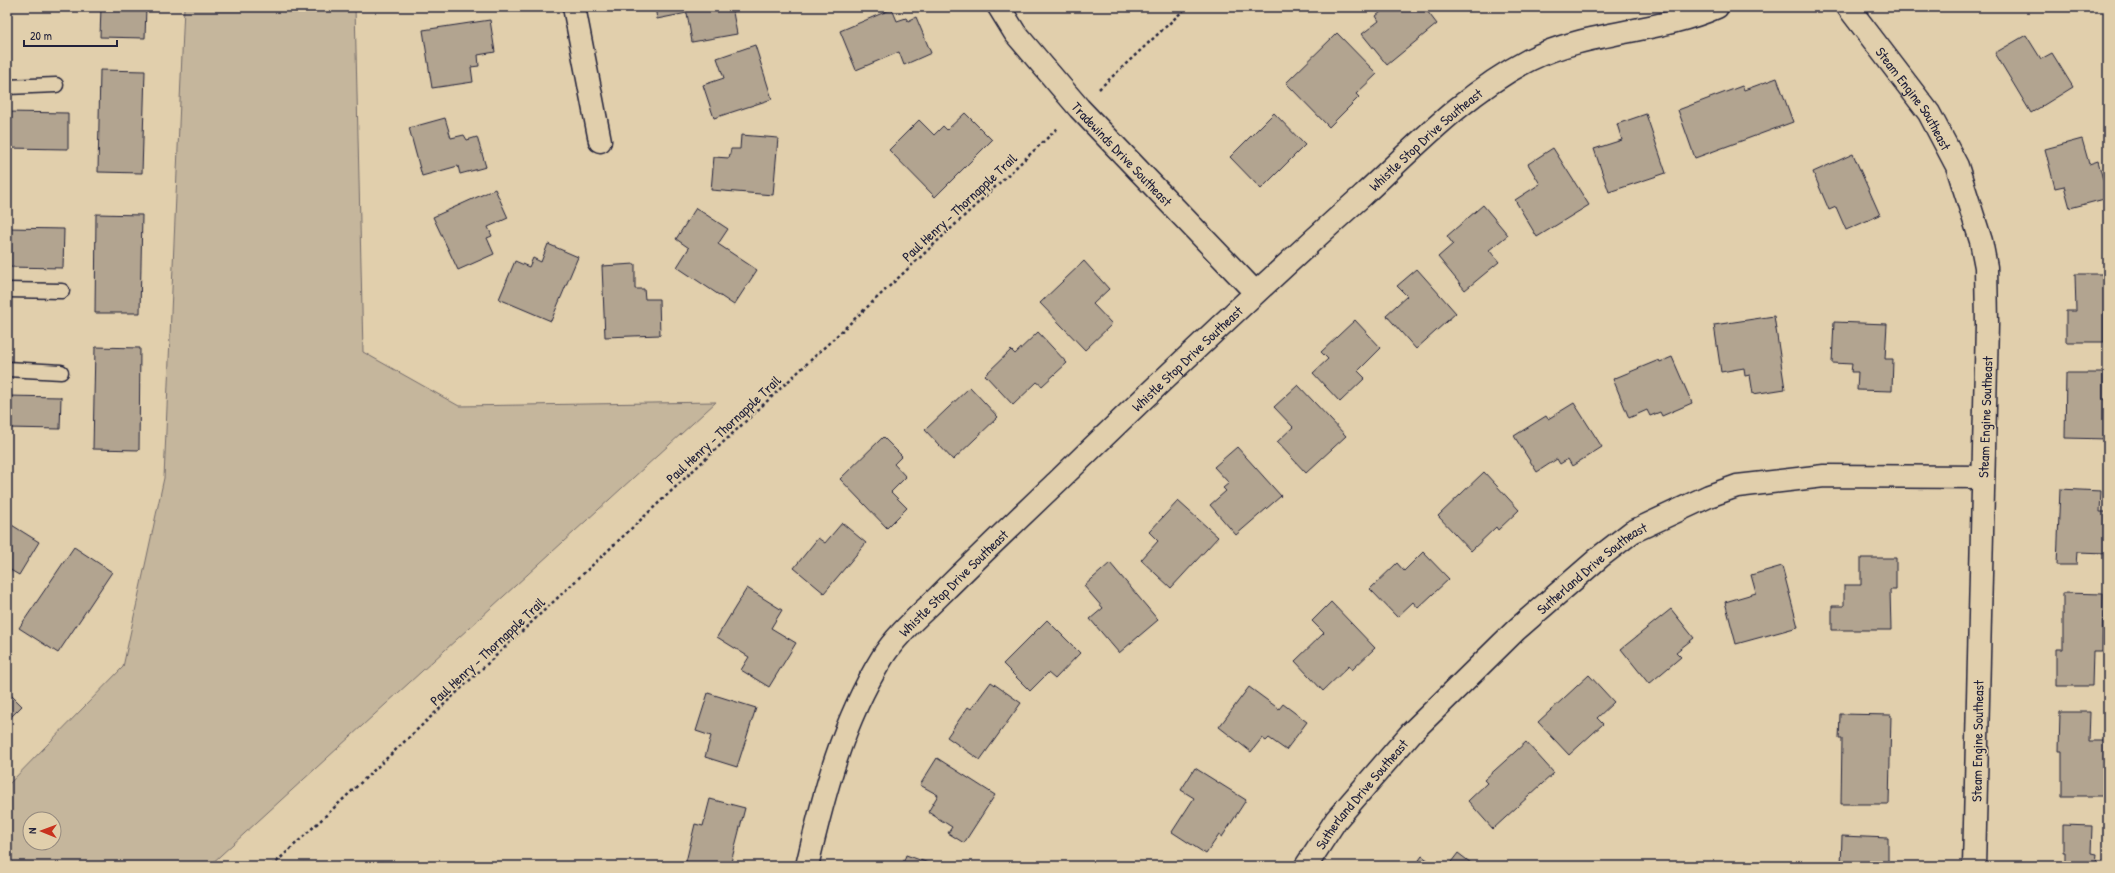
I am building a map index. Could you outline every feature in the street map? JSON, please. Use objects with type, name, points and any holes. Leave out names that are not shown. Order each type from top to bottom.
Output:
[{"type":"street","points":[[574,7],[600,141]]},
{"type":"street","name":"Tradewinds Drive Southeast","points":[[999,7],[1015,33],[1079,108],[1255,292]]},
{"type":"street","name":"Whistle Stop Drive Southeast","points":[[807,866],[830,773],[842,738],[852,712],[884,655],[901,635],[968,567],[1255,292],[1453,113],[1496,80],[1531,60],[1555,50],[1684,19],[1717,7]]},
{"type":"street","name":"Steam Engine Southeast","points":[[1848,7],[1929,113],[1957,166],[1981,241],[1986,267],[1988,295],[1974,866]]},
{"type":"street","name":"Sutherland Drive Southeast","points":[[1306,866],[1336,820],[1411,733],[1516,630],[1601,556],[1632,532],[1709,496],[1737,486],[1824,476],[1983,477]]},
{"type":"lane","points":[[7,87],[56,84]]},
{"type":"lane","points":[[7,290],[62,291]]},
{"type":"lane","points":[[7,370],[61,372]]},
{"type":"path","name":"Paul Henry - Thornapple Trail","points":[[272,866],[1187,7]]},
{"type":"shaded area","points":[[184,7],[355,7],[363,352],[459,406],[716,402],[209,866],[7,866],[7,786],[123,667],[164,478]]},
{"type":"building","points":[[101,7],[146,7],[145,38],[100,37]]},
{"type":"building","points":[[655,7],[732,7],[737,34],[692,42],[687,13],[657,19]]},
{"type":"building","points":[[1387,7],[1424,7],[1437,24],[1387,65],[1362,34],[1379,21],[1376,16]]},
{"type":"building","points":[[892,9],[897,21],[906,18],[908,21],[916,17],[931,53],[904,65],[899,52],[856,70],[840,31]]},
{"type":"building","points":[[490,20],[495,52],[478,55],[479,66],[471,67],[473,82],[432,88],[423,30]]},
{"type":"building","points":[[1337,33],[1377,74],[1356,94],[1359,97],[1329,127],[1286,83]]},
{"type":"building","points":[[2026,35],[2041,59],[2052,53],[2073,87],[2031,113],[1995,53]]},
{"type":"building","points":[[755,45],[772,99],[714,118],[703,85],[724,78],[717,58]]},
{"type":"building","points":[[100,70],[145,71],[142,173],[98,172]]},
{"type":"building","points":[[1777,78],[1793,122],[1695,158],[1678,110],[1742,86],[1744,90]]},
{"type":"building","points":[[7,112],[68,113],[68,149],[7,148]]},
{"type":"building","points":[[965,113],[992,140],[935,197],[889,150],[919,120],[934,135],[943,126],[947,130]]},
{"type":"building","points":[[1274,113],[1305,145],[1261,189],[1230,157]]},
{"type":"building","points":[[1646,114],[1666,173],[1609,192],[1594,149],[1622,140],[1617,124]]},
{"type":"building","points":[[445,118],[451,138],[464,135],[467,140],[477,137],[486,167],[460,174],[458,166],[422,176],[409,128]]},
{"type":"building","points":[[741,135],[778,138],[773,195],[711,190],[714,157],[729,158],[731,149],[740,149]]},
{"type":"building","points":[[2082,139],[2089,164],[2098,161],[2108,198],[2070,208],[2064,186],[2055,188],[2045,149]]},
{"type":"building","points":[[1553,148],[1589,205],[1537,237],[1515,200],[1540,184],[1528,164]]},
{"type":"building","points":[[1853,154],[1880,215],[1846,230],[1836,207],[1829,210],[1813,172]]},
{"type":"building","points":[[495,189],[508,218],[488,227],[492,236],[487,238],[494,254],[458,270],[433,217]]},
{"type":"building","points":[[1483,205],[1508,235],[1489,250],[1499,262],[1465,290],[1438,257],[1453,244],[1447,236]]},
{"type":"building","points":[[696,208],[728,229],[718,244],[757,270],[734,305],[677,267],[689,248],[676,239]]},
{"type":"building","points":[[96,214],[142,215],[140,313],[95,313]]},
{"type":"building","points":[[7,228],[64,229],[63,268],[7,267]]},
{"type":"building","points":[[548,244],[578,257],[551,321],[499,299],[515,261],[529,267],[533,258],[541,262]]},
{"type":"building","points":[[1084,261],[1109,289],[1093,304],[1112,324],[1085,350],[1040,303]]},
{"type":"building","points":[[635,264],[635,289],[644,289],[645,299],[659,299],[660,335],[605,337],[602,266]]},
{"type":"building","points":[[1417,269],[1456,313],[1416,349],[1386,315],[1407,296],[1397,286]]},
{"type":"building","points":[[2075,274],[2108,274],[2108,311],[2104,311],[2104,342],[2066,342],[2066,311],[2076,311]]},
{"type":"building","points":[[1774,316],[1785,389],[1753,394],[1750,375],[1745,376],[1744,368],[1721,372],[1714,325]]},
{"type":"building","points":[[1355,320],[1381,348],[1358,371],[1365,378],[1340,402],[1313,373],[1328,359],[1321,352]]},
{"type":"building","points":[[1834,322],[1887,324],[1885,359],[1893,359],[1892,391],[1857,390],[1858,372],[1851,372],[1852,364],[1832,363]]},
{"type":"building","points":[[1038,332],[1067,363],[1042,386],[1037,382],[1013,405],[985,375],[1011,350],[1015,354]]},
{"type":"building","points":[[95,347],[140,348],[139,450],[93,449]]},
{"type":"building","points":[[1672,357],[1692,403],[1662,416],[1660,412],[1650,416],[1647,410],[1629,418],[1613,379],[1659,360],[1660,362]]},
{"type":"building","points":[[2066,373],[2103,373],[2103,399],[2108,399],[2108,439],[2065,438]]},
{"type":"building","points":[[1298,385],[1346,436],[1306,473],[1277,442],[1293,427],[1274,407]]},
{"type":"building","points":[[970,387],[998,417],[953,460],[925,430]]},
{"type":"building","points":[[7,396],[61,397],[60,429],[7,428]]},
{"type":"building","points":[[1574,403],[1602,447],[1572,466],[1568,459],[1560,464],[1557,459],[1537,472],[1514,436],[1546,416],[1548,419]]},
{"type":"building","points":[[883,437],[902,456],[894,464],[906,477],[891,492],[907,508],[887,528],[840,479]]},
{"type":"building","points":[[1237,447],[1281,496],[1236,535],[1210,505],[1226,491],[1223,488],[1229,483],[1214,467]]},
{"type":"building","points":[[1484,472],[1519,510],[1498,530],[1496,527],[1471,551],[1438,516]]},
{"type":"building","points":[[2060,489],[2101,491],[2100,512],[2107,512],[2108,517],[2108,553],[2077,552],[2076,565],[2057,565]]},
{"type":"building","points":[[1178,501],[1218,537],[1171,588],[1141,560],[1158,541],[1149,532]]},
{"type":"building","points":[[7,522],[39,542],[19,575],[7,568]]},
{"type":"building","points":[[842,523],[866,543],[824,593],[794,568],[818,538],[825,543]]},
{"type":"building","points":[[74,547],[112,572],[58,653],[19,628]]},
{"type":"building","points":[[1423,552],[1449,579],[1418,608],[1413,602],[1397,617],[1370,589],[1397,563],[1404,571]]},
{"type":"building","points":[[1861,558],[1896,558],[1896,590],[1890,590],[1891,630],[1832,630],[1832,606],[1844,606],[1844,585],[1861,585]]},
{"type":"building","points":[[1110,563],[1158,620],[1119,653],[1090,619],[1103,608],[1084,586]]},
{"type":"building","points":[[1782,566],[1798,627],[1736,644],[1725,602],[1756,593],[1751,575]]},
{"type":"building","points":[[747,588],[782,610],[771,628],[796,643],[769,687],[741,670],[749,657],[717,637]]},
{"type":"building","points":[[2063,593],[2103,594],[2102,651],[2093,651],[2092,686],[2056,686],[2056,649],[2063,649]]},
{"type":"building","points":[[1331,602],[1375,648],[1352,670],[1349,666],[1323,691],[1295,661],[1324,633],[1312,621]]},
{"type":"building","points":[[1671,609],[1694,638],[1676,652],[1681,657],[1649,684],[1621,649]]},
{"type":"building","points":[[1047,620],[1080,653],[1055,679],[1048,673],[1030,691],[1003,664]]},
{"type":"building","points":[[1589,675],[1614,702],[1597,718],[1603,724],[1569,755],[1538,722]]},
{"type":"building","points":[[991,682],[1021,703],[980,760],[947,737],[968,707],[971,709]]},
{"type":"building","points":[[1249,687],[1279,709],[1283,704],[1307,722],[1286,750],[1269,738],[1266,741],[1262,738],[1251,752],[1219,727]]},
{"type":"building","points":[[7,691],[22,706],[7,721]]},
{"type":"building","points":[[708,693],[756,708],[737,767],[705,757],[711,736],[696,731]]},
{"type":"building","points":[[2060,712],[2090,712],[2089,741],[2105,741],[2105,796],[2062,796],[2062,751],[2059,751]]},
{"type":"building","points":[[1840,714],[1891,715],[1889,804],[1841,804],[1842,739],[1839,739]]},
{"type":"building","points":[[1526,742],[1554,773],[1493,829],[1468,801],[1487,783],[1484,780]]},
{"type":"building","points":[[937,758],[995,795],[964,843],[948,833],[952,827],[928,812],[938,795],[920,785]]},
{"type":"building","points":[[1195,768],[1246,800],[1222,837],[1219,835],[1206,854],[1172,832],[1194,798],[1181,790]]},
{"type":"building","points":[[710,799],[745,808],[730,866],[685,866],[695,824],[703,826]]},
{"type":"building","points":[[2063,825],[2092,826],[2091,853],[2097,854],[2096,866],[2065,866],[2065,852],[2063,852]]},
{"type":"building","points":[[1842,836],[1888,838],[1888,866],[1841,866]]},
{"type":"building","points":[[1458,853],[1475,866],[1448,866]]},
{"type":"building","points":[[906,855],[934,865],[934,866],[902,866]]},
{"type":"building","points":[[1422,856],[1436,866],[1415,866]]}]
